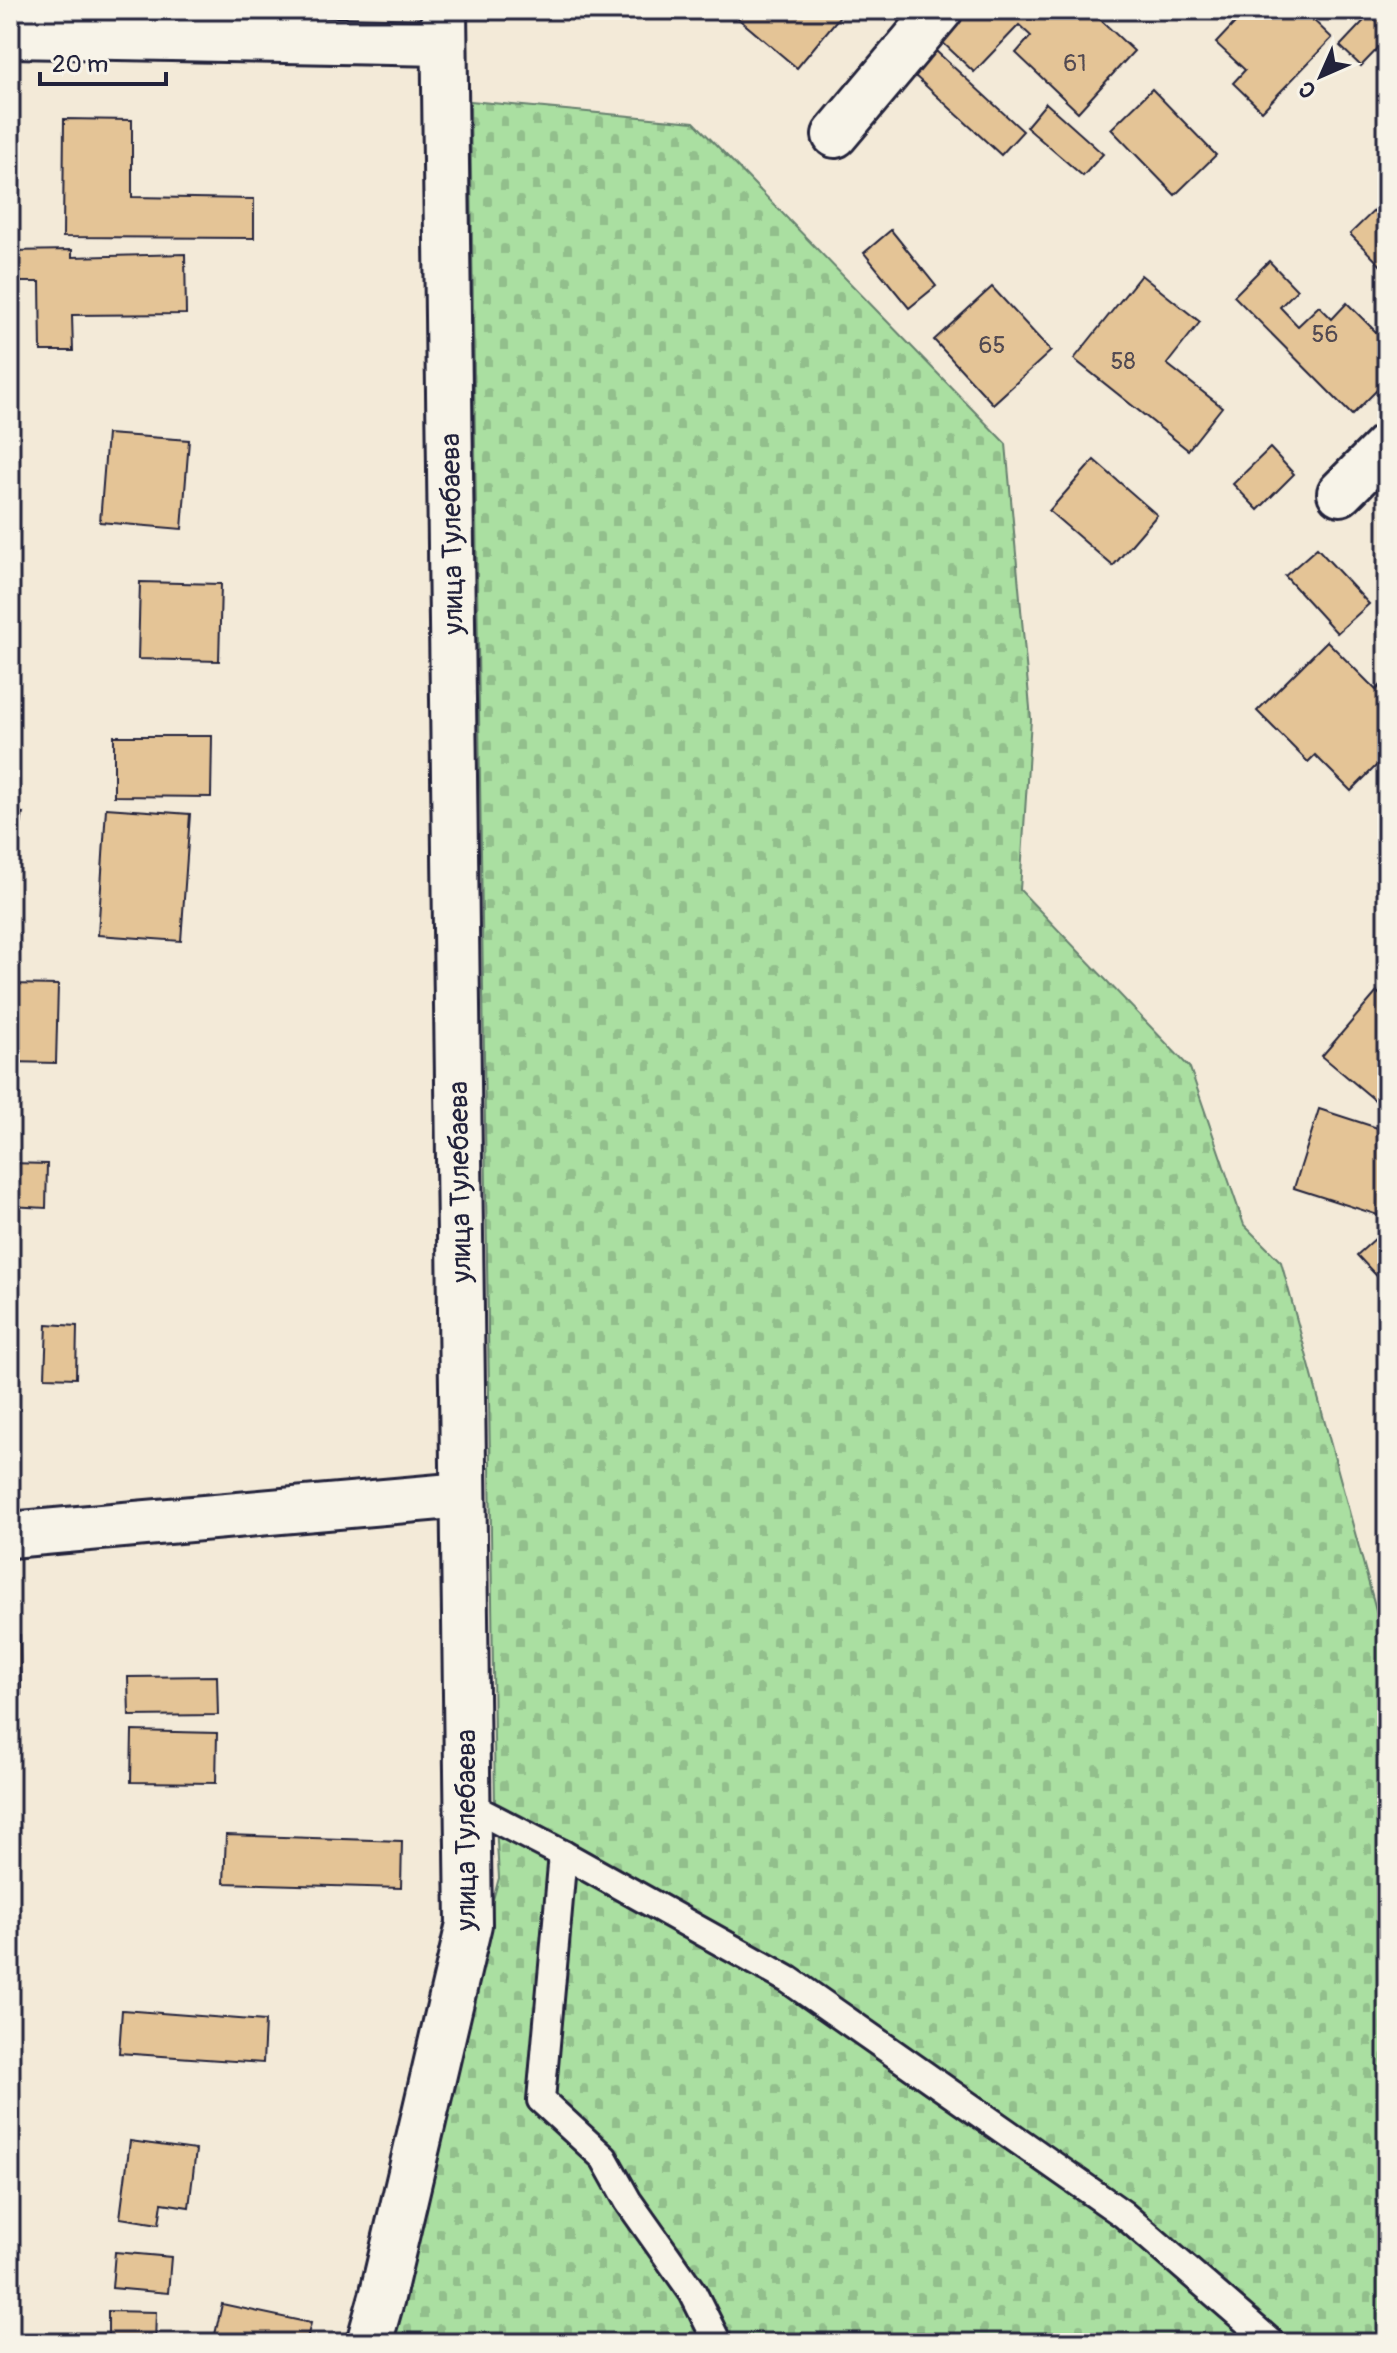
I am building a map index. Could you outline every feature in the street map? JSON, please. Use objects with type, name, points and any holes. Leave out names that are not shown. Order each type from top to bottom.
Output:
[{"type":"street","points":[[835,135],[940,10]]},
{"type":"street","points":[[10,35],[444,27]]},
{"type":"street","name":"улица Тулебаева","points":[[369,2343],[469,1924],[444,27]]},
{"type":"street","points":[[1340,493],[1387,446]]},
{"type":"street","points":[[10,1535],[463,1495]]},
{"type":"lane","points":[[466,1804],[563,1854],[789,1980],[1123,2214],[1272,2343]]},
{"type":"lane","points":[[563,1854],[541,2100],[604,2158],[628,2201],[693,2293],[718,2343]]},
{"type":"green space","points":[[470,101],[694,122],[1006,444],[1031,719],[1020,890],[1190,1068],[1244,1225],[1281,1262],[1387,1650],[1387,2343],[371,2343],[499,1878],[495,1806]]},
{"type":"building","points":[[728,10],[845,10],[797,68]]},
{"type":"building","points":[[967,10],[1007,10],[1010,14],[1014,10],[1090,10],[1134,51],[1078,112],[1016,53],[1031,36],[1019,25],[974,72],[940,40]]},
{"type":"building","points":[[1247,10],[1303,10],[1332,38],[1262,111],[1233,83],[1245,70],[1216,43]]},
{"type":"building","points":[[1374,10],[1387,10],[1387,39],[1361,66],[1340,46]]},
{"type":"building","points":[[936,51],[1023,131],[1001,155],[914,75]]},
{"type":"building","points":[[1152,89],[1216,155],[1175,195],[1111,129]]},
{"type":"building","points":[[1046,103],[1103,154],[1083,176],[1026,127]]},
{"type":"building","points":[[64,119],[132,120],[132,197],[254,199],[254,238],[63,237]]},
{"type":"building","points":[[1387,198],[1387,272],[1350,234]]},
{"type":"building","points":[[891,230],[936,286],[909,308],[864,253]]},
{"type":"building","points":[[72,250],[72,257],[185,254],[186,314],[72,315],[73,351],[41,351],[40,282],[10,282],[10,251]]},
{"type":"building","points":[[1269,261],[1297,290],[1280,307],[1298,326],[1319,306],[1332,319],[1347,303],[1387,343],[1387,380],[1352,415],[1234,296]]},
{"type":"building","points":[[1141,275],[1200,322],[1167,364],[1222,407],[1188,450],[1074,359]]},
{"type":"building","points":[[992,287],[1051,351],[993,404],[934,340]]},
{"type":"building","points":[[107,434],[189,440],[182,529],[100,522]]},
{"type":"building","points":[[1270,448],[1294,474],[1258,510],[1233,484]]},
{"type":"building","points":[[1094,460],[1157,515],[1113,566],[1049,511]]},
{"type":"building","points":[[1317,548],[1369,604],[1337,633],[1285,576]]},
{"type":"building","points":[[140,582],[221,584],[219,661],[138,659]]},
{"type":"building","points":[[1327,641],[1376,690],[1387,679],[1387,755],[1351,791],[1315,755],[1308,762],[1257,711]]},
{"type":"building","points":[[114,736],[212,736],[211,797],[114,796]]},
{"type":"building","points":[[106,808],[190,814],[181,941],[98,935]]},
{"type":"building","points":[[10,812],[23,813],[17,851],[10,850]]},
{"type":"building","points":[[10,984],[58,985],[56,1063],[10,1062]]},
{"type":"building","points":[[1377,992],[1387,1001],[1387,1088],[1376,1101],[1322,1056]]},
{"type":"building","points":[[1319,1109],[1387,1131],[1387,1218],[1294,1188]]},
{"type":"building","points":[[10,1163],[47,1164],[46,1208],[10,1206]]},
{"type":"building","points":[[1387,1228],[1387,1287],[1357,1255]]},
{"type":"building","points":[[47,1324],[77,1326],[76,1378],[45,1377]]},
{"type":"building","points":[[10,1635],[20,1635],[21,1700],[10,1700]]},
{"type":"building","points":[[217,1676],[218,1715],[129,1716],[128,1677]]},
{"type":"building","points":[[132,1731],[217,1733],[216,1783],[131,1782]]},
{"type":"building","points":[[226,1835],[402,1841],[401,1888],[224,1883]]},
{"type":"building","points":[[122,2010],[265,2021],[263,2063],[119,2053]]},
{"type":"building","points":[[130,2141],[196,2150],[189,2207],[162,2203],[159,2224],[120,2218]]},
{"type":"building","points":[[115,2252],[171,2257],[168,2293],[112,2288]]},
{"type":"building","points":[[222,2304],[311,2323],[306,2343],[213,2343]]},
{"type":"building","points":[[108,2311],[156,2312],[155,2343],[108,2343]]}]
